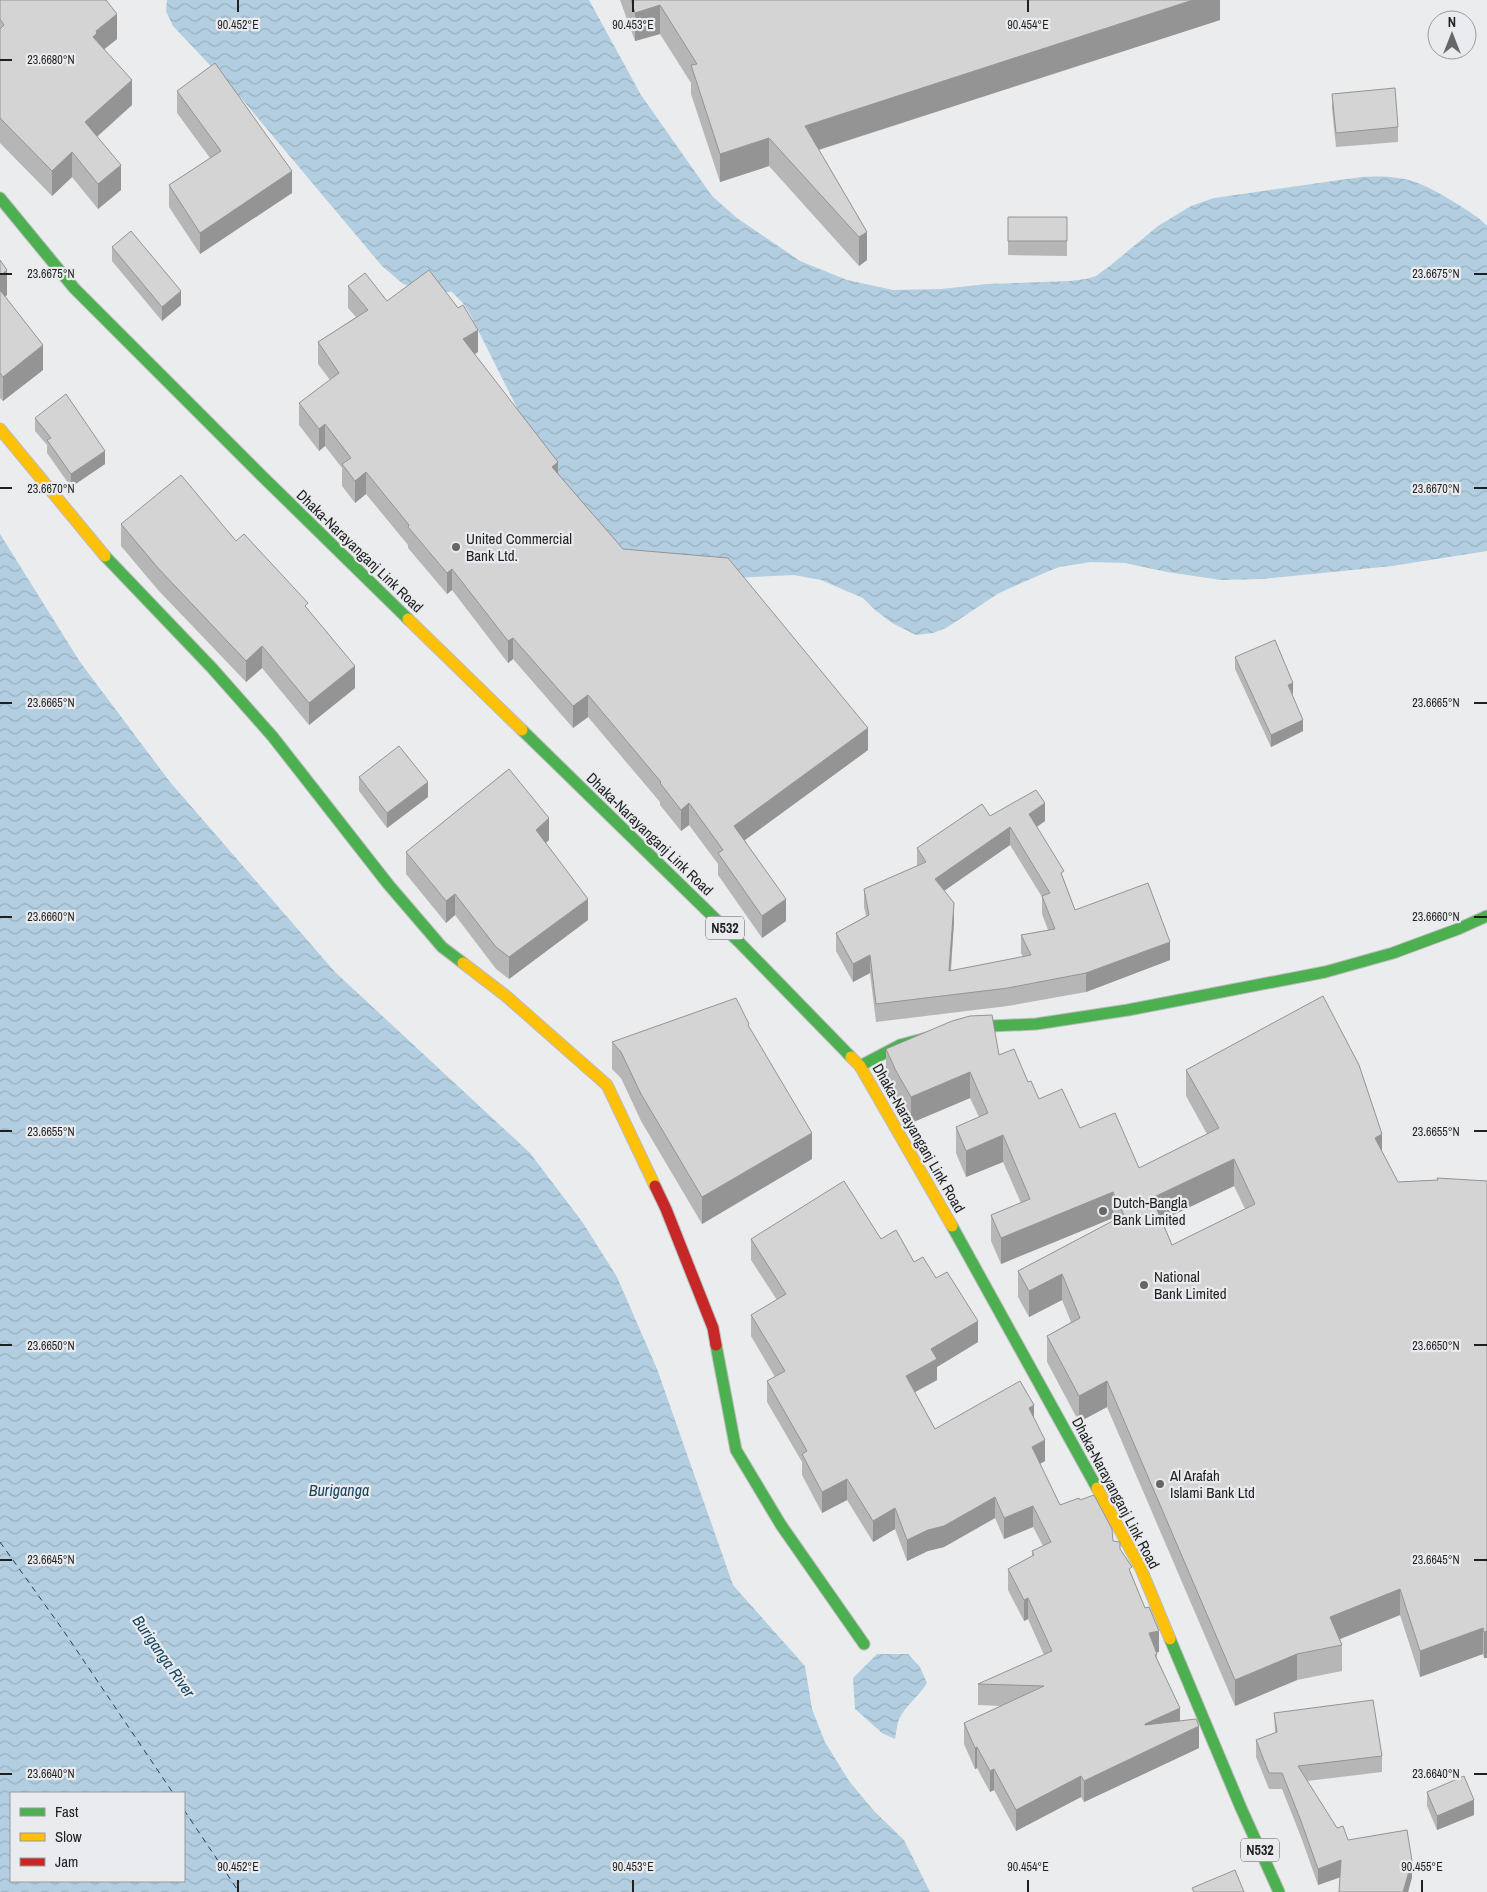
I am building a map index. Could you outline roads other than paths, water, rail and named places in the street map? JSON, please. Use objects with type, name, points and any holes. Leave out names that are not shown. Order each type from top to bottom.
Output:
[{"type":"main road","name":"Dhaka-Narayanganj Link Road","points":[[0,198],[81,295],[263,477],[738,940],[860,1066],[978,1271],[1141,1569],[1241,1808],[1279,1892]]},
{"type":"main road","points":[[0,429],[113,566],[212,668],[273,736],[388,884],[442,947],[506,996],[607,1085],[666,1209],[713,1328],[736,1450],[781,1525],[864,1644]]},
{"type":"main road","points":[[860,1066],[900,1045],[968,1028],[1036,1024],[1128,1010],[1325,972],[1393,952],[1458,929],[1487,916]]},
{"type":"water","points":[[167,0],[589,0],[641,95],[712,196],[737,218],[800,261],[847,280],[893,290],[941,289],[987,284],[1086,279],[1096,276],[1111,265],[1158,226],[1191,206],[1214,198],[1377,176],[1402,178],[1424,185],[1459,205],[1487,226],[1487,551],[1392,566],[1262,579],[1221,580],[1167,572],[1125,563],[1091,562],[1059,567],[1042,574],[999,593],[946,628],[933,633],[916,635],[892,623],[863,598],[821,580],[794,575],[734,578],[612,550],[552,466],[524,422],[470,314],[462,302],[452,292],[421,290],[403,284],[382,266],[241,98],[173,26],[166,11]]},
{"type":"water","name":"Buriganga","points":[[0,534],[80,662],[170,782],[335,972],[530,1153],[583,1223],[617,1277],[657,1369],[733,1585],[805,1666],[812,1709],[825,1742],[849,1781],[874,1811],[904,1840],[930,1892],[0,1892]]},
{"type":"water","points":[[877,1654],[908,1654],[920,1667],[927,1683],[899,1719],[895,1739],[882,1733],[855,1709],[853,1678]]},
{"type":"place","name":"United Commercial Bank Ltd.","points":[[456,547]]},
{"type":"place","name":"Dutch-Bangla Bank Limited","points":[[1103,1211]]},
{"type":"place","name":"National Bank Limited","points":[[1144,1285]]},
{"type":"place","name":"Al Arafah Islami Bank Ltd","points":[[1160,1484]]},
{"type":"water label","name":"Buriganga River","points":[[164,1656]]}]
